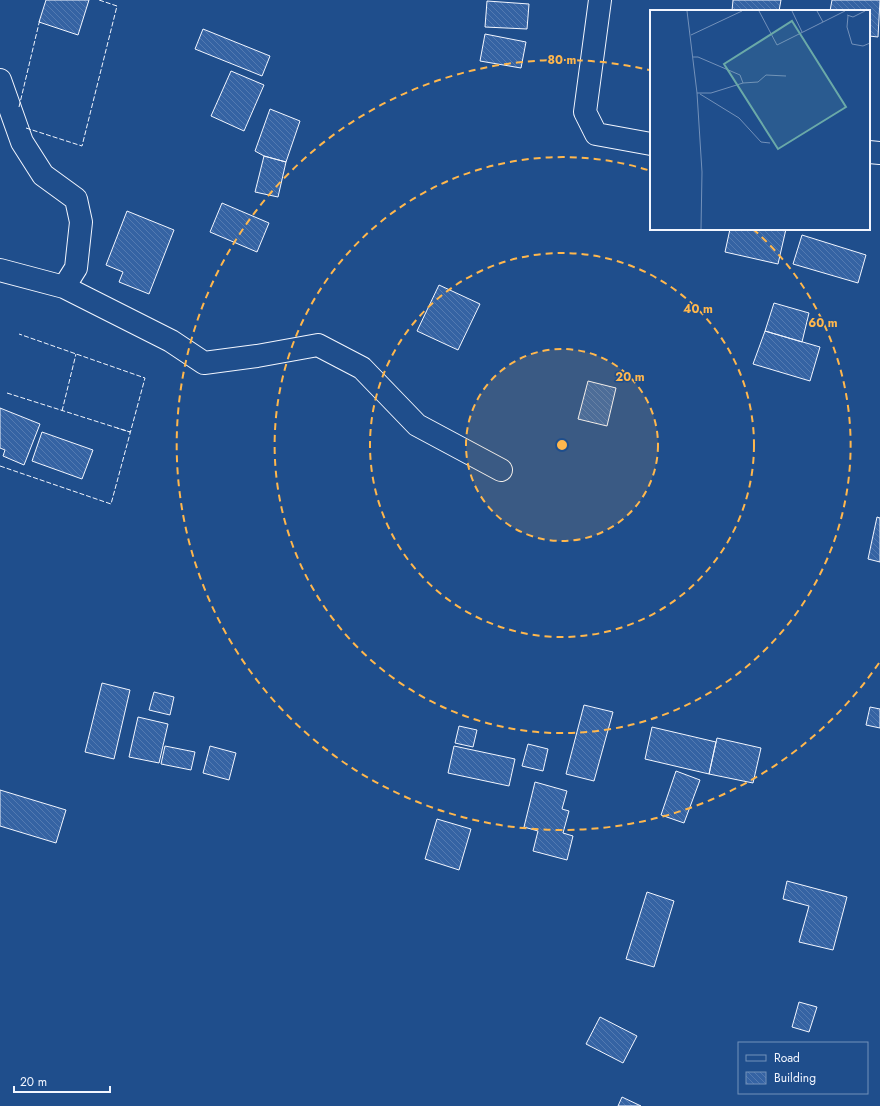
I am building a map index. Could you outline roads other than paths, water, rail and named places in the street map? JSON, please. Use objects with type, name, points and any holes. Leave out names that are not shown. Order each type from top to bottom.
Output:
[{"type":"street","points":[[600,0],[585,112],[596,134],[650,144]]},
{"type":"street","points":[[0,80],[22,142],[43,175],[76,199],[81,222],[76,268],[64,287]]},
{"type":"street","points":[[870,152],[880,153]]},
{"type":"street","points":[[0,270],[64,287],[171,341],[204,363],[257,356],[318,345],[362,368],[417,425],[501,470]]}]
